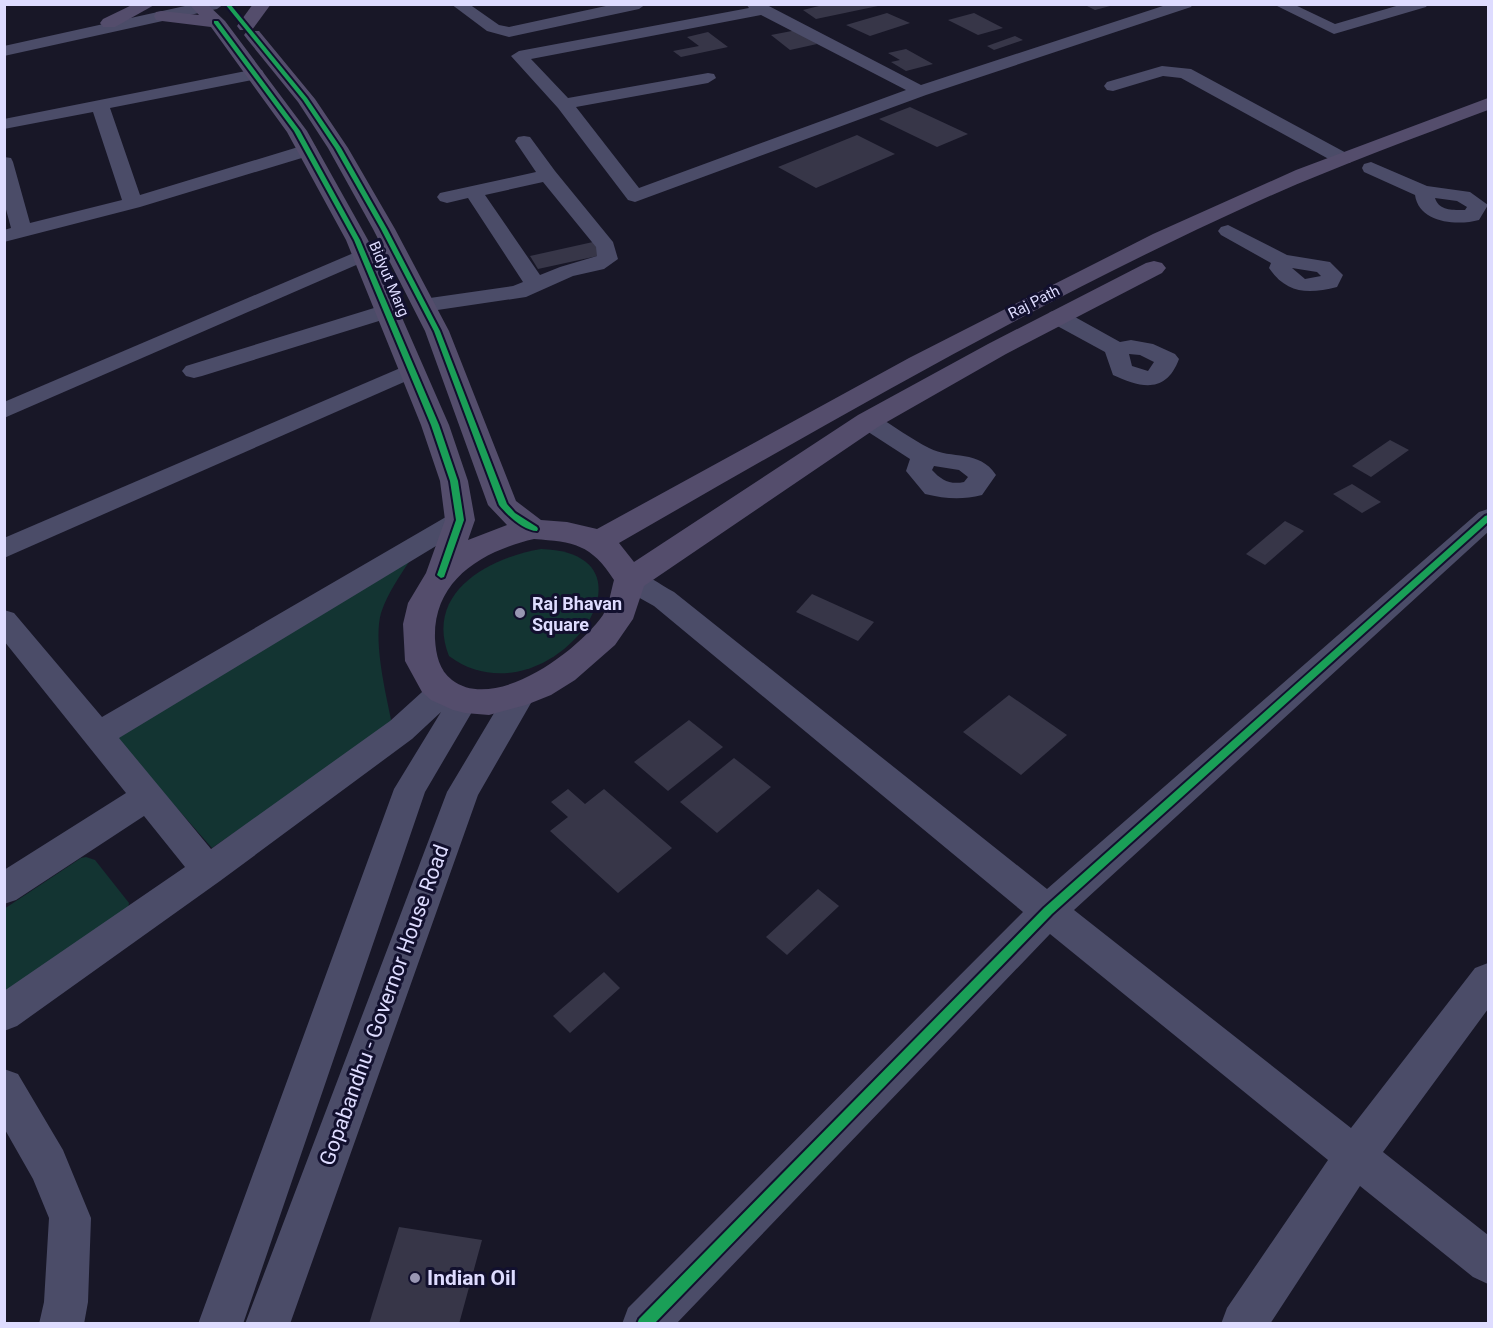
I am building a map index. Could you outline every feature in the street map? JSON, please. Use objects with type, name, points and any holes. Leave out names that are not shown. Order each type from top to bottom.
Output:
[{"type":"main road","points":[[109,23],[148,4]]},
{"type":"main road","points":[[246,26],[263,4]]},
{"type":"main road","points":[[162,16],[207,8]]},
{"type":"main road","name":"Bidyut Marg","points":[[207,8],[246,26],[306,99],[338,148],[437,331],[503,505],[512,515],[534,529]]},
{"type":"main road","name":"Bidyut Marg","points":[[207,8],[297,131],[308,150],[363,255],[412,370],[454,481],[460,520],[441,575]]},
{"type":"main road","name":"Raj Path","points":[[600,541],[841,404],[1090,273],[1235,204],[1343,159],[1488,104]]},
{"type":"main road","name":"Raj Path","points":[[630,580],[868,421],[1058,317],[1228,231],[1371,168],[1488,123]]},
{"type":"main road","points":[[534,529],[569,532],[600,541],[616,557],[630,580],[618,617],[597,642],[551,681],[520,696],[500,701],[453,695],[424,670],[417,630],[422,603],[441,575],[468,552],[508,533],[534,529]]},
{"type":"street","points":[[458,4],[494,28],[509,32],[639,4]]},
{"type":"street","points":[[790,4],[758,7],[519,56],[564,104],[635,196],[920,91],[1160,8],[1186,4]]},
{"type":"street","points":[[1280,4],[1334,29],[1421,4]]},
{"type":"street","points":[[758,7],[920,91]]},
{"type":"street","points":[[4,46],[109,23],[207,8]]},
{"type":"street","points":[[4,51],[162,16]]},
{"type":"street","points":[[1113,86],[1162,71],[1185,73],[1343,159]]},
{"type":"street","points":[[4,124],[256,74]]},
{"type":"street","points":[[564,104],[708,78]]},
{"type":"street","points":[[100,106],[133,203]]},
{"type":"street","points":[[424,305],[502,295],[536,285],[567,271],[608,259],[609,253],[606,246],[548,175],[524,141]]},
{"type":"street","points":[[4,162],[13,234],[133,203],[308,150]]},
{"type":"street","points":[[1371,168],[1424,192]]},
{"type":"street","points":[[447,197],[548,175]]},
{"type":"street","points":[[473,191],[536,285]]},
{"type":"street","points":[[1228,231],[1282,261]]},
{"type":"street","points":[[4,411],[363,255]]},
{"type":"street","points":[[194,371],[387,311]]},
{"type":"street","points":[[1058,317],[1116,349]]},
{"type":"street","points":[[4,549],[412,370]]},
{"type":"street","points":[[868,421],[924,456]]},
{"type":"street","points":[[652,1321],[1048,911],[1488,518]]},
{"type":"street","points":[[98,735],[460,520]]},
{"type":"street","points":[[630,580],[664,599],[1048,911],[1488,1262]]},
{"type":"street","points":[[618,617],[664,599]]},
{"type":"street","points":[[4,620],[208,870]]},
{"type":"street","points":[[4,1012],[453,695]]},
{"type":"street","points":[[220,1323],[410,789],[453,695]]},
{"type":"street","name":"Gopabandhu - Governor House Road","points":[[267,1323],[463,792],[520,696]]},
{"type":"street","points":[[4,890],[148,796]]},
{"type":"street","points":[[1243,1323],[1355,1156],[1488,980]]},
{"type":"street","points":[[4,1088],[48,1165],[70,1218],[66,1302],[61,1323]]},
{"type":"green space","name":"Raj Bhavan Square","points":[[541,549],[579,558],[597,578],[596,604],[582,631],[556,655],[523,670],[486,672],[449,656],[444,634],[445,614],[453,597],[466,582],[482,570],[501,561]]},
{"type":"green space","points":[[413,556],[387,598],[379,625],[379,653],[392,724],[212,848],[116,739]]},
{"type":"green space","points":[[81,858],[95,860],[129,903],[128,909],[5,992],[4,909]]},
{"type":"building","points":[[827,4],[878,4],[878,6],[816,19],[803,10]]},
{"type":"building","points":[[1083,4],[1114,4],[1114,5],[1095,10]]},
{"type":"building","points":[[887,13],[910,23],[870,36],[846,25]]},
{"type":"building","points":[[974,13],[1003,28],[978,35],[948,20]]},
{"type":"building","points":[[797,30],[817,44],[790,50],[771,35]]},
{"type":"building","points":[[708,32],[728,47],[681,57],[673,51],[699,46],[687,37]]},
{"type":"building","points":[[1015,36],[1023,40],[994,50],[987,46]]},
{"type":"building","points":[[906,49],[933,64],[906,71],[891,62],[900,60],[888,53]]},
{"type":"building","points":[[910,107],[968,134],[937,147],[879,119]]},
{"type":"building","points":[[857,135],[895,154],[816,188],[778,167]]},
{"type":"building","points":[[593,242],[602,255],[538,269],[530,256]]},
{"type":"building","points":[[1390,440],[1409,450],[1371,477],[1352,466]]},
{"type":"building","points":[[1352,484],[1381,502],[1362,513],[1333,494]]},
{"type":"building","points":[[1285,521],[1304,531],[1265,565],[1246,554]]},
{"type":"building","points":[[812,594],[874,622],[858,641],[796,612]]},
{"type":"building","points":[[1009,695],[1067,735],[1021,775],[963,732]]},
{"type":"building","points":[[689,720],[723,747],[668,791],[634,762]]},
{"type":"building","points":[[734,758],[771,787],[717,833],[680,802]]},
{"type":"building","points":[[568,789],[585,804],[604,789],[672,848],[618,893],[550,831],[568,817],[551,802]]},
{"type":"building","points":[[818,889],[839,906],[787,955],[766,937]]},
{"type":"building","points":[[604,972],[620,988],[570,1033],[553,1016]]},
{"type":"building","points":[[399,1227],[482,1240],[459,1324],[369,1324]]},
{"type":"cycle path","points":[[227,4],[305,99],[338,148],[384,229],[437,331],[503,505],[512,515],[534,529]]},
{"type":"cycle path","points":[[216,22],[297,131],[357,240],[435,425],[454,481],[460,520],[441,575]]},
{"type":"cycle path","points":[[644,1324],[1048,911],[1488,518]]},
{"type":"place","name":"Raj Bhavan Square","points":[[520,613]]},
{"type":"place","name":"Indian Oil","points":[[415,1278]]}]
